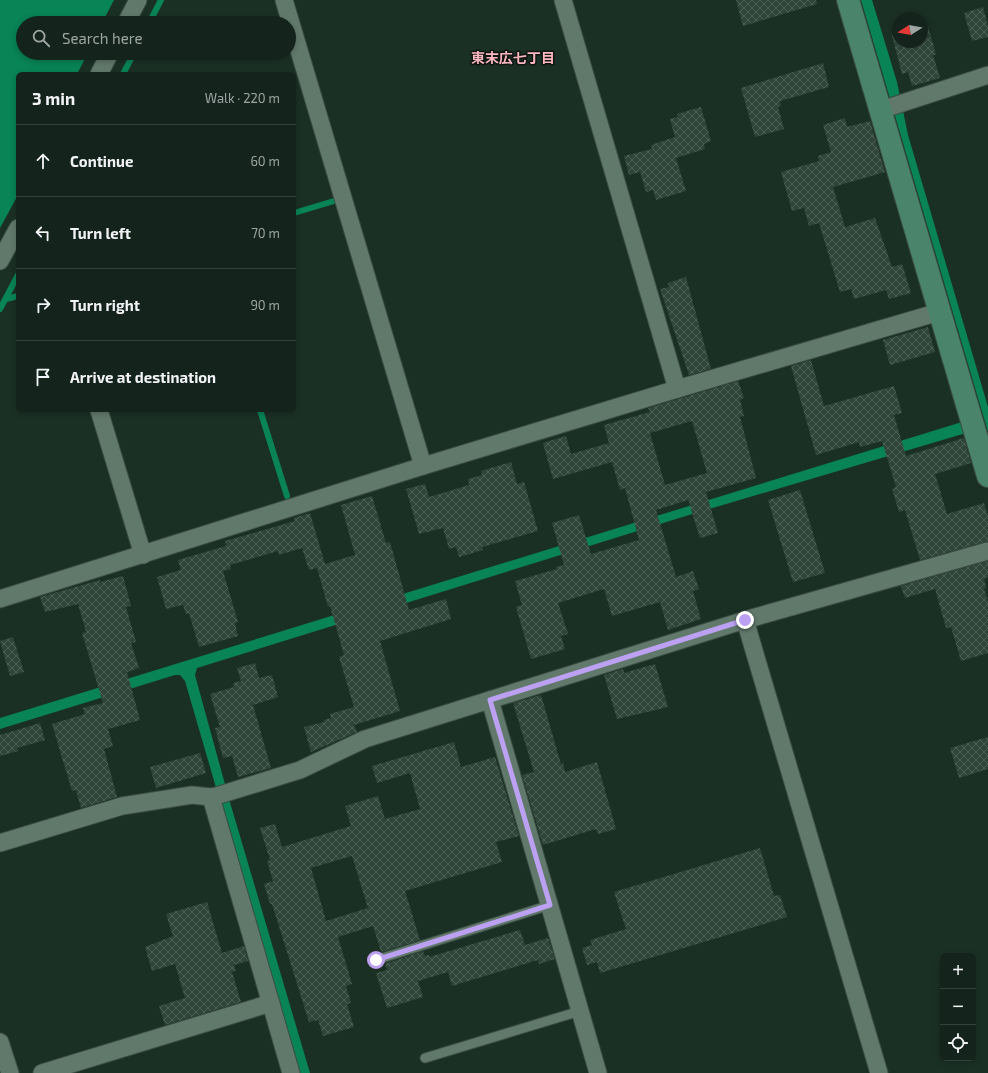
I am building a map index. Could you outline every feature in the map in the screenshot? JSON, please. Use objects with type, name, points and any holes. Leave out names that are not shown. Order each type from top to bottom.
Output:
[{"type":"street","points":[[130,16],[138,0]]},
{"type":"street","points":[[284,0],[289,16]]},
{"type":"street","points":[[563,0],[677,389]]},
{"type":"street","points":[[848,0],[892,107],[939,312],[988,476]]},
{"type":"street","points":[[296,40],[423,466]]},
{"type":"street","points":[[100,72],[106,60]]},
{"type":"street","points":[[892,107],[988,75]]},
{"type":"street","points":[[0,261],[16,232]]},
{"type":"street","points":[[0,599],[423,466],[939,312]]},
{"type":"street","points":[[100,412],[142,555]]},
{"type":"street","points":[[0,843],[122,806],[192,795],[219,795],[300,770],[365,739],[745,620],[988,551]]},
{"type":"street","points":[[745,620],[879,1073]]},
{"type":"street","points":[[490,700],[598,1073]]},
{"type":"street","points":[[219,795],[271,1004],[291,1073]]},
{"type":"street","points":[[42,1073],[271,1004]]},
{"type":"street","points":[[0,1042],[10,1073]]},
{"type":"lane","points":[[376,960],[550,905]]},
{"type":"lane","points":[[425,1058],[580,1011]]},
{"type":"shaded area","points":[[0,0],[114,0],[106,16],[16,16],[16,60],[84,60],[78,72],[16,72],[16,199],[0,228]]},
{"type":"shaded area","points":[[861,0],[872,0],[897,82],[908,135],[988,407],[988,432]]},
{"type":"shaded area","points":[[962,422],[966,433],[689,515],[197,668],[195,675],[229,799],[310,1073],[299,1073],[185,681],[180,675],[175,675],[0,729],[0,718]]},
{"type":"building","points":[[736,0],[816,0],[817,4],[743,26]]},
{"type":"building","points":[[983,7],[988,27],[988,37],[972,41],[964,13]]},
{"type":"building","points":[[928,26],[936,55],[933,55],[940,78],[912,86],[908,72],[902,74],[895,48],[928,48]]},
{"type":"building","points":[[823,63],[829,87],[780,101],[781,106],[778,107],[784,129],[755,137],[741,88]]},
{"type":"building","points":[[701,107],[711,141],[704,144],[705,149],[676,158],[686,191],[656,200],[653,190],[646,192],[640,172],[629,175],[624,156],[652,149],[651,145],[675,137],[670,119],[678,117],[677,114]]},
{"type":"building","points":[[845,118],[847,127],[870,121],[885,172],[833,187],[845,227],[875,218],[892,267],[902,264],[911,293],[889,299],[886,290],[854,299],[851,289],[840,292],[819,223],[809,226],[804,208],[792,211],[781,172],[819,161],[818,156],[831,152],[823,125]]},
{"type":"building","points":[[686,277],[711,369],[689,375],[660,289],[669,287],[668,283]]},
{"type":"building","points":[[928,327],[935,352],[890,365],[883,340]]},
{"type":"building","points":[[811,360],[824,406],[894,386],[902,413],[894,415],[906,456],[964,438],[971,463],[935,474],[947,514],[984,503],[988,516],[988,541],[920,560],[905,510],[899,512],[892,489],[896,487],[882,441],[860,447],[859,442],[816,455],[791,366]]},
{"type":"building","points":[[738,381],[744,398],[740,400],[744,416],[740,417],[756,478],[706,492],[718,533],[700,538],[688,500],[656,510],[676,577],[693,571],[699,589],[693,591],[701,619],[668,630],[660,602],[612,616],[604,589],[558,603],[568,634],[561,636],[565,649],[531,659],[516,607],[522,605],[515,581],[557,569],[556,567],[564,565],[552,523],[579,515],[591,554],[639,540],[625,488],[620,490],[612,462],[553,479],[543,443],[566,436],[571,454],[609,443],[604,425],[650,412],[648,408]],"holes":[[[692,421],[707,473],[665,485],[650,433]]]},
{"type":"building","points":[[511,462],[517,484],[524,482],[538,531],[482,547],[483,550],[459,557],[456,547],[449,549],[443,528],[419,534],[406,489],[425,484],[429,497],[469,485],[468,479],[482,475],[481,471]]},
{"type":"building","points":[[800,490],[825,573],[793,582],[768,500]]},
{"type":"building","points":[[372,496],[386,543],[390,542],[409,610],[446,599],[451,619],[380,641],[400,711],[354,725],[357,732],[311,752],[304,727],[324,722],[324,720],[331,718],[330,714],[354,707],[339,657],[344,655],[330,606],[328,607],[317,568],[309,570],[302,548],[279,555],[278,551],[230,565],[231,569],[223,571],[238,622],[235,623],[238,636],[199,647],[189,613],[186,614],[183,605],[166,609],[157,577],[181,570],[178,560],[226,546],[225,541],[295,521],[294,518],[310,513],[325,564],[355,555],[341,505]]},
{"type":"building","points":[[988,561],[988,577],[984,579],[986,588],[984,589],[988,602],[988,653],[961,661],[951,627],[946,628],[935,589],[905,598],[901,586]]},
{"type":"building","points":[[123,576],[131,606],[126,607],[136,642],[131,643],[139,668],[127,672],[140,720],[108,729],[113,746],[104,749],[117,797],[81,808],[76,790],[72,791],[52,724],[85,714],[83,708],[103,703],[82,633],[86,632],[78,604],[45,612],[40,597],[100,580],[100,582]]},
{"type":"building","points":[[13,637],[24,672],[10,676],[0,641]]},
{"type":"building","points":[[255,663],[259,678],[272,675],[278,697],[253,705],[271,768],[238,777],[232,756],[223,758],[215,728],[220,727],[210,694],[234,687],[233,683],[241,681],[237,668]]},
{"type":"building","points":[[655,664],[668,707],[617,719],[604,675],[623,669],[624,673]]},
{"type":"building","points":[[541,695],[561,764],[563,763],[565,772],[597,762],[616,829],[598,834],[596,829],[543,845],[522,775],[534,772],[513,703]]},
{"type":"building","points":[[40,723],[45,740],[17,748],[18,751],[0,756],[0,735]]},
{"type":"building","points":[[988,737],[988,769],[959,778],[950,748]]},
{"type":"building","points":[[454,742],[461,767],[495,757],[519,836],[496,842],[502,862],[405,891],[420,940],[381,952],[373,926],[338,937],[352,984],[346,986],[351,1003],[347,1004],[354,1027],[323,1036],[318,1020],[309,1022],[272,904],[270,904],[264,884],[273,881],[267,861],[270,860],[260,828],[275,824],[282,847],[351,826],[345,806],[378,796],[385,819],[420,809],[410,773],[377,783],[372,766]],"holes":[[[352,856],[368,908],[326,921],[311,868]]]},
{"type":"building","points":[[200,753],[206,773],[156,788],[150,767]]},
{"type":"building","points":[[760,848],[774,896],[780,895],[787,917],[600,973],[597,962],[587,965],[582,948],[592,945],[590,940],[626,929],[614,892]]},
{"type":"building","points":[[207,902],[222,953],[244,946],[248,961],[234,965],[236,971],[232,972],[241,1002],[165,1025],[159,1006],[185,998],[175,964],[152,971],[145,947],[173,936],[166,914]]},
{"type":"building","points":[[520,930],[525,945],[548,938],[555,959],[539,964],[538,960],[452,986],[448,972],[418,981],[423,997],[387,1008],[376,973],[387,970],[385,964],[423,951],[425,956],[429,955],[429,957]]},
{"type":"waterway","points":[[153,16],[161,0]]},
{"type":"waterway","points":[[124,72],[130,60]]},
{"type":"waterway","points":[[296,212],[334,201]]},
{"type":"waterway","points":[[0,309],[16,279]]},
{"type":"waterway","points":[[6,299],[16,296]]},
{"type":"waterway","points":[[261,412],[287,496]]},
{"type":"district","name":"東末広七丁目","points":[[513,58]]},
{"type":"route","points":[[376,960],[550,905],[490,700],[745,620]]}]
